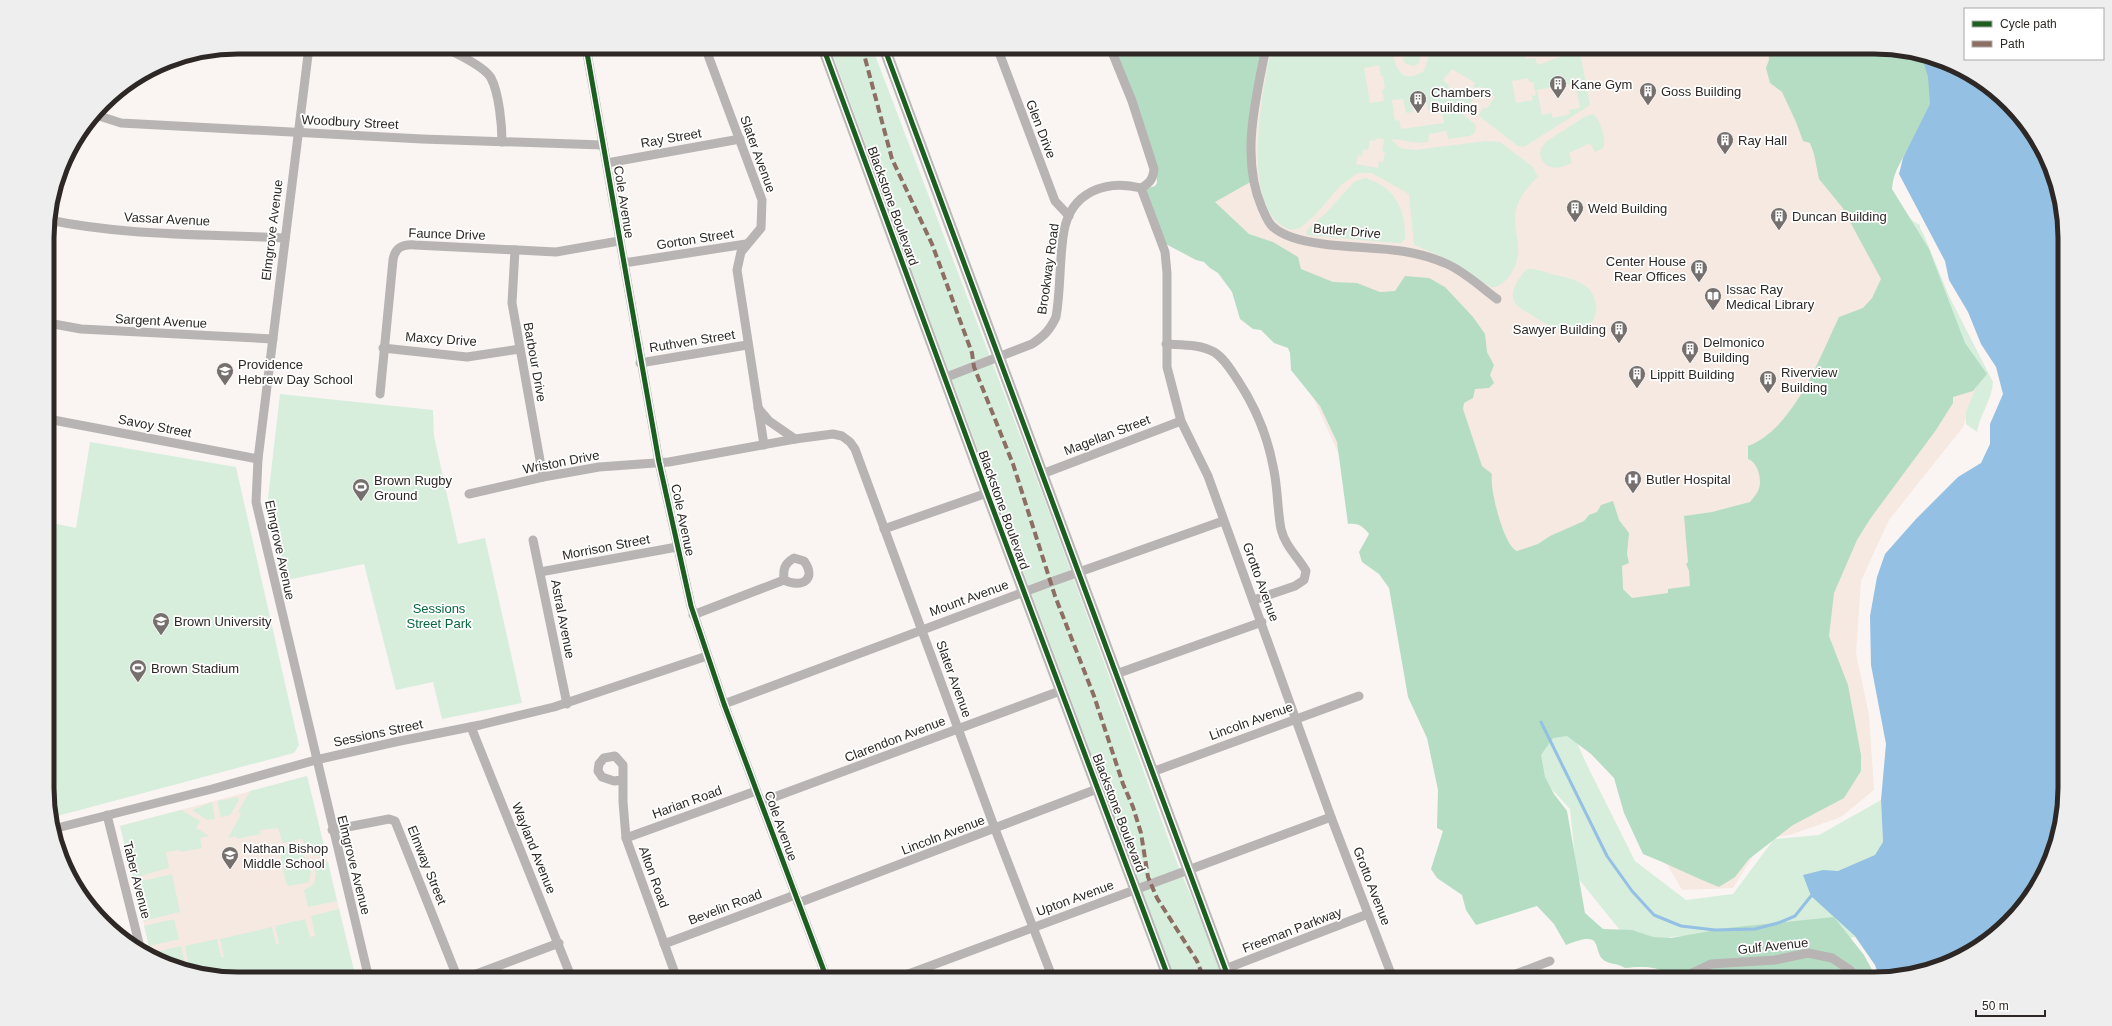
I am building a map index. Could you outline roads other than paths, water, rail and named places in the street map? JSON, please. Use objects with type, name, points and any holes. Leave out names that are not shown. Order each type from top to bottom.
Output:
[{"type":"main road","name":"Blackstone Boulevard","points":[[825,54],[936,351],[944,378],[986,493],[1097,789],[1137,889],[1167,972]]},
{"type":"main road","points":[[887,54],[1226,972]]},
{"type":"street","name":"Elmgrove Avenue","points":[[308,54],[284,238],[255,492],[257,507],[366,972]]},
{"type":"street","points":[[454,54],[484,70],[490,77],[494,87],[502,131],[502,142]]},
{"type":"street","name":"Cole Avenue","points":[[587,54],[640,363],[659,462],[693,616],[756,791],[824,972]]},
{"type":"street","name":"Slater Avenue","points":[[708,54],[762,200],[763,210],[759,232],[746,244],[738,260],[737,270],[747,345],[764,445],[834,434],[842,436],[850,442],[855,449],[995,829],[1050,972]]},
{"type":"street","name":"Glen Drive","points":[[1000,54],[1055,201],[1069,216]]},
{"type":"street","points":[[1113,54],[1132,101],[1154,169],[1150,182],[1141,188]]},
{"type":"street","name":"Butler Drive","points":[[1265,54],[1254,110],[1252,155],[1256,193],[1272,226],[1282,233],[1296,238],[1323,244],[1389,248],[1429,258],[1449,265],[1497,299]]},
{"type":"street","name":"Woodbury Street","points":[[100,117],[121,123],[502,142],[603,145]]},
{"type":"street","name":"Ray Street","points":[[607,163],[740,139]]},
{"type":"street","name":"Brookway Road","points":[[944,378],[1032,344],[1050,330],[1056,317],[1058,304],[1064,231],[1069,216],[1076,204],[1088,193],[1103,186],[1126,184],[1141,188]]},
{"type":"street","name":"Grotto Avenue","points":[[1141,188],[1165,252],[1167,273],[1167,367],[1181,421],[1208,476],[1223,521],[1262,622],[1331,817],[1390,972]]},
{"type":"street","name":"Vassar Avenue","points":[[55,221],[81,227],[284,238]]},
{"type":"street","name":"Faunce Drive","points":[[380,394],[383,348],[393,257],[400,247],[410,245],[556,252],[620,241]]},
{"type":"street","name":"Gorton Street","points":[[624,263],[746,244]]},
{"type":"street","name":"Barbour Drive","points":[[515,250],[512,293],[520,349],[543,477]]},
{"type":"street","name":"Sargent Avenue","points":[[54,324],[81,329],[273,339]]},
{"type":"street","points":[[1166,344],[1203,347],[1214,352],[1226,363],[1244,390],[1254,406],[1264,430],[1274,466],[1281,529],[1285,541],[1306,571],[1304,580],[1295,586],[1254,600]]},
{"type":"street","name":"Ruthven Street","points":[[640,363],[747,345]]},
{"type":"street","name":"Maxcy Drive","points":[[383,348],[467,357],[520,349]]},
{"type":"street","points":[[757,408],[769,421],[795,439]]},
{"type":"street","name":"Savoy Street","points":[[54,421],[258,459]]},
{"type":"street","name":"Magellan Street","points":[[1042,474],[1181,421]]},
{"type":"street","name":"Wriston Drive","points":[[469,494],[543,477],[610,465],[659,462],[764,445]]},
{"type":"street","points":[[884,530],[986,493]]},
{"type":"street","name":"Mount Avenue","points":[[724,704],[922,629],[1223,521]]},
{"type":"street","name":"Astral Avenue","points":[[533,540],[567,704]]},
{"type":"street","name":"Morrison Street","points":[[540,572],[677,547]]},
{"type":"street","points":[[693,616],[784,580]]},
{"type":"street","points":[[1116,674],[1262,622]]},
{"type":"street","name":"Sessions Street","points":[[59,828],[212,789],[316,760],[471,727],[567,704],[707,656]]},
{"type":"street","name":"Clarendon Avenue","points":[[761,802],[1060,691]]},
{"type":"street","name":"Lincoln Avenue","points":[[1152,772],[1359,696]]},
{"type":"street","name":"Wayland Avenue","points":[[471,727],[569,972]]},
{"type":"street","name":"Alton Road","points":[[622,780],[626,838],[674,972]]},
{"type":"street","name":"Lincoln Avenue","points":[[796,899],[995,829],[1097,789]]},
{"type":"street","name":"Harian Road","points":[[626,838],[756,791]]},
{"type":"street","name":"Taber Avenue","points":[[107,815],[138,942]]},
{"type":"street","name":"Upton Avenue","points":[[913,972],[1331,817]]},
{"type":"street","name":"Elmway Street","points":[[332,830],[389,819],[395,821],[455,972]]},
{"type":"street","name":"Bevelin Road","points":[[664,944],[796,899]]},
{"type":"street","name":"Freeman Parkway","points":[[1232,972],[1368,914]]},
{"type":"street","points":[[482,972],[559,943]]},
{"type":"street","name":"Gulf Avenue","points":[[1694,972],[1711,964],[1775,960],[1808,953],[1832,958],[1852,972]]},
{"type":"street","points":[[1521,972],[1550,961]]},
{"type":"water","points":[[1923,60],[1956,73],[1986,92],[2004,108],[2020,126],[2039,156],[2052,190],[2058,226],[2058,800],[2052,836],[2039,870],[2020,900],[2004,918],[1976,941],[1945,958],[1922,966],[1878,972],[1875,965],[1855,936],[1811,896],[1803,875],[1823,870],[1838,871],[1875,855],[1883,842],[1881,800],[1886,744],[1871,665],[1870,616],[1877,577],[1885,554],[1916,519],[1958,477],[1981,463],[1990,444],[1990,424],[2003,394],[1996,367],[1981,344],[1968,312],[1949,280],[1945,261],[1899,174],[1903,158],[1930,104],[1928,77]]},
{"type":"waterway","points":[[1541,722],[1607,856],[1632,891],[1654,915],[1681,926],[1715,930],[1755,929],[1778,923],[1795,916],[1811,896]]},
{"type":"place","name":"Kane Gym","points":[[1558,99]]},
{"type":"place","name":"Goss Building","points":[[1648,106]]},
{"type":"place","name":"Chambers Building","points":[[1418,114]]},
{"type":"place","name":"Ray Hall","points":[[1725,155]]},
{"type":"place","name":"Weld Building","points":[[1575,223]]},
{"type":"place","name":"Duncan Building","points":[[1779,231]]},
{"type":"place","name":"Center House Rear Offices","points":[[1699,283]]},
{"type":"place","name":"Issac Ray Medical Library","points":[[1713,311]]},
{"type":"place","name":"Sawyer Building","points":[[1619,344]]},
{"type":"place","name":"Delmonico Building","points":[[1690,364]]},
{"type":"place","name":"Providence Hebrew Day School","points":[[225,386]]},
{"type":"place","name":"Lippitt Building","points":[[1637,389]]},
{"type":"place","name":"Riverview Building","points":[[1768,394]]},
{"type":"place","name":"Butler Hospital","points":[[1633,494]]},
{"type":"place","name":"Brown Rugby Ground","points":[[361,502]]},
{"type":"place","name":"Brown University","points":[[161,636]]},
{"type":"place","name":"Brown Stadium","points":[[138,683]]},
{"type":"place","name":"Nathan Bishop Middle School","points":[[230,870]]},
{"type":"park label","name":"Sessions Street Park","points":[[439,616]]}]
